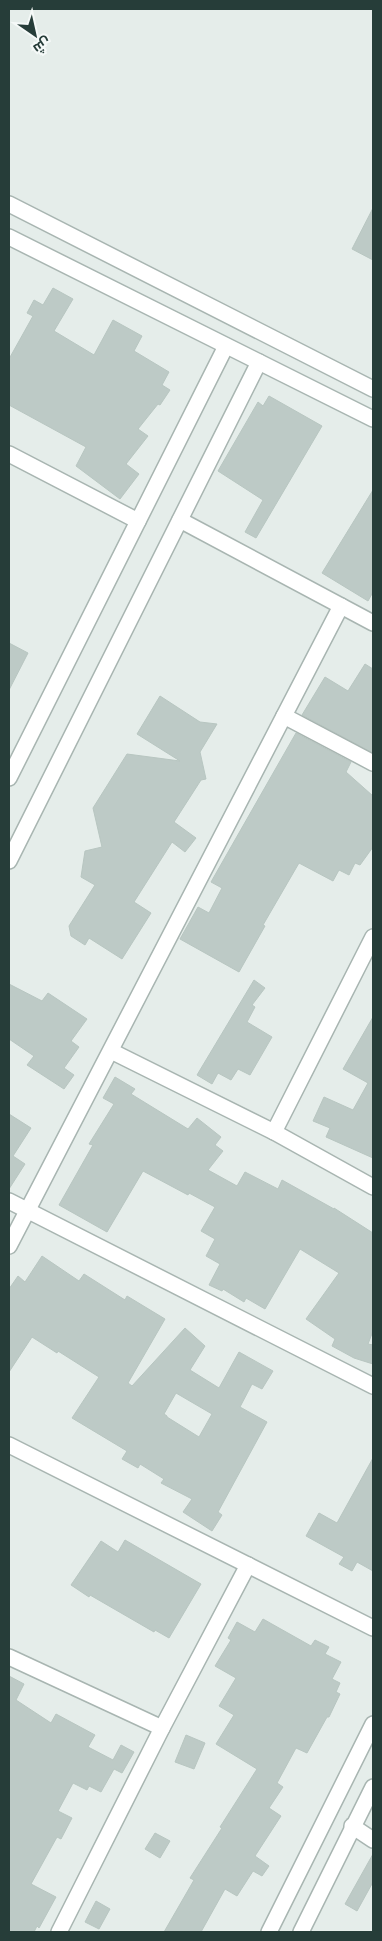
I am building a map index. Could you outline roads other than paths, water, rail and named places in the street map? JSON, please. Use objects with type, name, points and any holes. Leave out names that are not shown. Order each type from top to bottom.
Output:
[{"type":"street","points":[[9,204],[373,389]]},
{"type":"street","points":[[9,237],[373,419]]},
{"type":"street","points":[[9,778],[226,346]]},
{"type":"street","points":[[9,861],[259,362]]},
{"type":"street","points":[[9,454],[138,520]]},
{"type":"street","points":[[180,520],[373,623]]},
{"type":"street","points":[[9,1246],[341,606]]},
{"type":"street","points":[[284,716],[373,763]]},
{"type":"street","points":[[274,1132],[373,937]]},
{"type":"street","points":[[111,1051],[274,1132],[373,1188]]},
{"type":"street","points":[[9,1201],[373,1386]]},
{"type":"street","points":[[9,1445],[373,1628]]},
{"type":"street","points":[[59,1932],[162,1728],[248,1565]]},
{"type":"street","points":[[9,1657],[162,1728]]},
{"type":"street","points":[[269,1932],[373,1724]]},
{"type":"street","points":[[301,1932],[373,1787]]},
{"type":"street","points":[[352,1826],[373,1840]]}]
